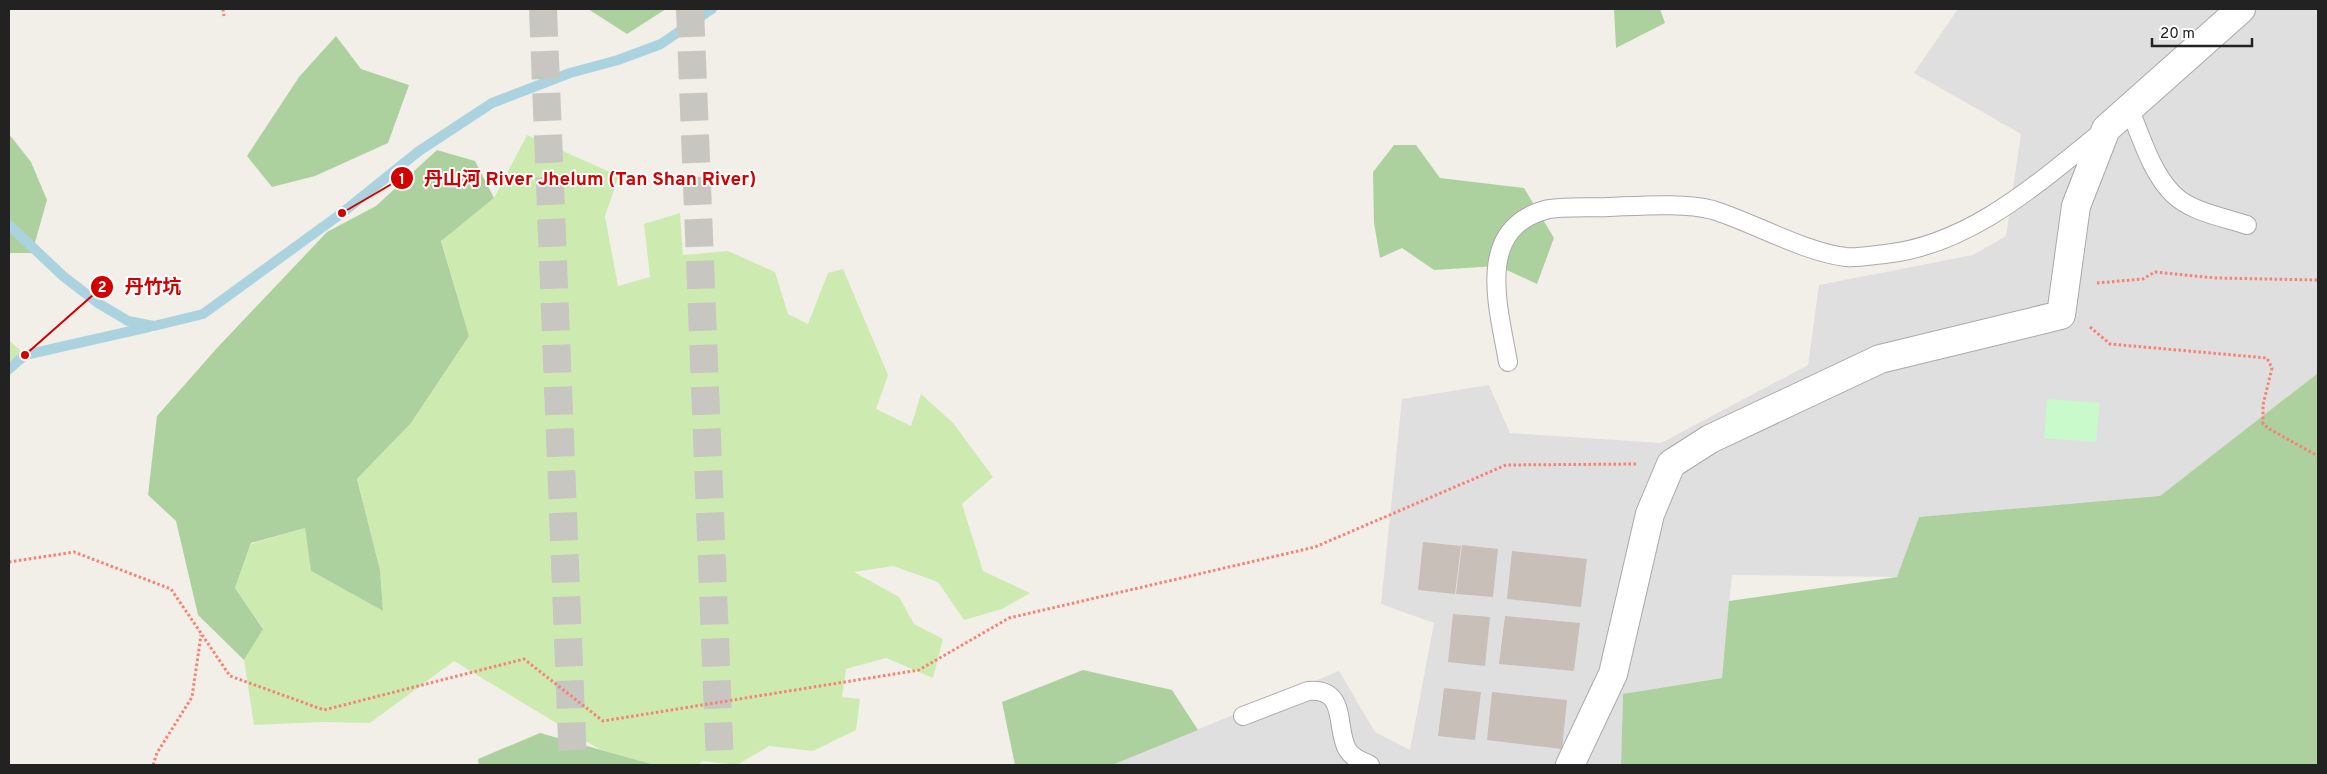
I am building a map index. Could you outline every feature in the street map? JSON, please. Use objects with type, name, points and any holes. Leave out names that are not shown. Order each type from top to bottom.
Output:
[{"type":"street","points":[[1570,765],[1613,674],[1650,514],[1671,464],[1710,439],[1880,359],[2061,315],[2076,206],[2106,129],[2241,9]]},
{"type":"lane","points":[[2129,108],[2158,174],[2173,194],[2194,208],[2247,225]]},
{"type":"lane","points":[[1508,362],[1495,286],[1500,250],[1514,225],[1545,210],[1662,205],[1711,210],[1809,247],[1846,257],[1887,254],[1940,242],[2013,203],[2106,129]]},
{"type":"lane","points":[[1242,716],[1308,691],[1319,690],[1332,699],[1337,707],[1347,749],[1355,758],[1370,765]]},
{"type":"path","points":[[224,9],[224,16]]},
{"type":"path","points":[[2070,252],[2097,283],[2096,292]]},
{"type":"path","points":[[2097,283],[2143,279],[2155,272],[2216,278],[2318,280]]},
{"type":"path","points":[[2091,319],[2090,328],[2110,344],[2267,358],[2272,368],[2263,405],[2263,424],[2318,456]]},
{"type":"path","points":[[9,562],[74,552],[170,589],[230,676],[324,710],[524,659],[603,721],[919,670],[1009,618],[1315,547],[1506,465],[1671,464]]},
{"type":"path","points":[[153,765],[157,753],[192,697],[202,634]]},
{"type":"shaded area","points":[[1958,9],[2318,9],[2318,373],[2139,513],[1897,577],[1732,575],[1722,678],[1623,695],[1621,765],[1112,765],[1339,671],[1375,732],[1410,750],[1434,623],[1381,604],[1402,399],[1489,385],[1510,433],[1661,443],[1808,365],[1819,285],[1973,255],[2006,236],[2021,134],[1914,73]]},
{"type":"green space","points":[[588,9],[666,9],[627,34]]},
{"type":"green space","points":[[1614,9],[1660,9],[1665,23],[1616,48]]},
{"type":"green space","points":[[336,36],[361,69],[409,85],[388,143],[315,176],[272,187],[247,156],[299,77]]},
{"type":"green space","points":[[9,134],[31,162],[47,200],[32,253],[9,253]]},
{"type":"green space","points":[[527,135],[619,176],[605,216],[618,286],[650,277],[644,224],[680,213],[683,255],[728,251],[775,272],[788,314],[808,324],[828,273],[843,269],[888,375],[876,409],[911,426],[921,394],[953,423],[993,477],[962,504],[983,571],[1030,593],[1002,609],[964,620],[938,582],[893,566],[854,572],[899,597],[914,624],[943,639],[933,678],[886,658],[846,669],[842,697],[860,699],[856,730],[813,751],[769,746],[737,765],[702,761],[698,765],[654,765],[599,749],[454,661],[370,723],[323,722],[254,725],[244,660],[263,628],[235,588],[251,544],[305,528],[311,571],[383,611],[380,570],[357,479],[411,423],[469,336],[441,240],[494,198]]},
{"type":"green space","points":[[1394,145],[1416,145],[1440,178],[1524,188],[1554,238],[1537,284],[1498,266],[1434,270],[1402,248],[1380,258],[1374,223],[1373,172]]},
{"type":"green space","points":[[437,150],[475,161],[494,198],[441,241],[469,336],[411,423],[357,479],[380,570],[383,611],[311,571],[305,528],[251,543],[235,588],[263,629],[244,660],[198,615],[176,521],[148,495],[157,416],[217,348],[327,232],[376,206]]},
{"type":"green space","points":[[9,340],[25,355],[9,369]]},
{"type":"green space","points":[[2318,373],[2318,765],[1621,765],[1623,694],[1722,678],[1729,601],[1897,577],[1919,517],[2160,496]]},
{"type":"green space","points":[[2047,399],[2100,403],[2096,442],[2044,438]]},
{"type":"green space","points":[[1083,670],[1172,690],[1198,730],[1112,765],[1015,765],[1002,702]]},
{"type":"green space","points":[[540,733],[654,765],[479,765],[478,759]]},
{"type":"building","points":[[1423,542],[1461,546],[1455,594],[1418,590]]},
{"type":"building","points":[[1462,545],[1498,549],[1493,597],[1456,594]]},
{"type":"building","points":[[1512,551],[1587,559],[1581,607],[1507,599]]},
{"type":"building","points":[[1453,614],[1490,617],[1485,666],[1448,662]]},
{"type":"building","points":[[1505,616],[1580,623],[1574,671],[1499,664]]},
{"type":"building","points":[[1444,688],[1481,692],[1475,740],[1438,736]]},
{"type":"building","points":[[1492,692],[1567,700],[1562,749],[1487,740]]},
{"type":"waterway","points":[[9,225],[63,276],[98,303],[128,321],[154,326],[203,314],[342,213],[419,151],[492,103],[570,73],[618,60],[661,44],[712,9]]},
{"type":"waterway","points":[[9,369],[25,355],[149,327]]},
{"type":"tunnel","points":[[543,9],[573,765]]},
{"type":"tunnel","points":[[690,9],[720,765]]},
{"type":"place","name":"丹山河 River Jhelum (Tan Shan River)","points":[[342,213]]},
{"type":"place","name":"丹竹坑","points":[[25,355]]}]
